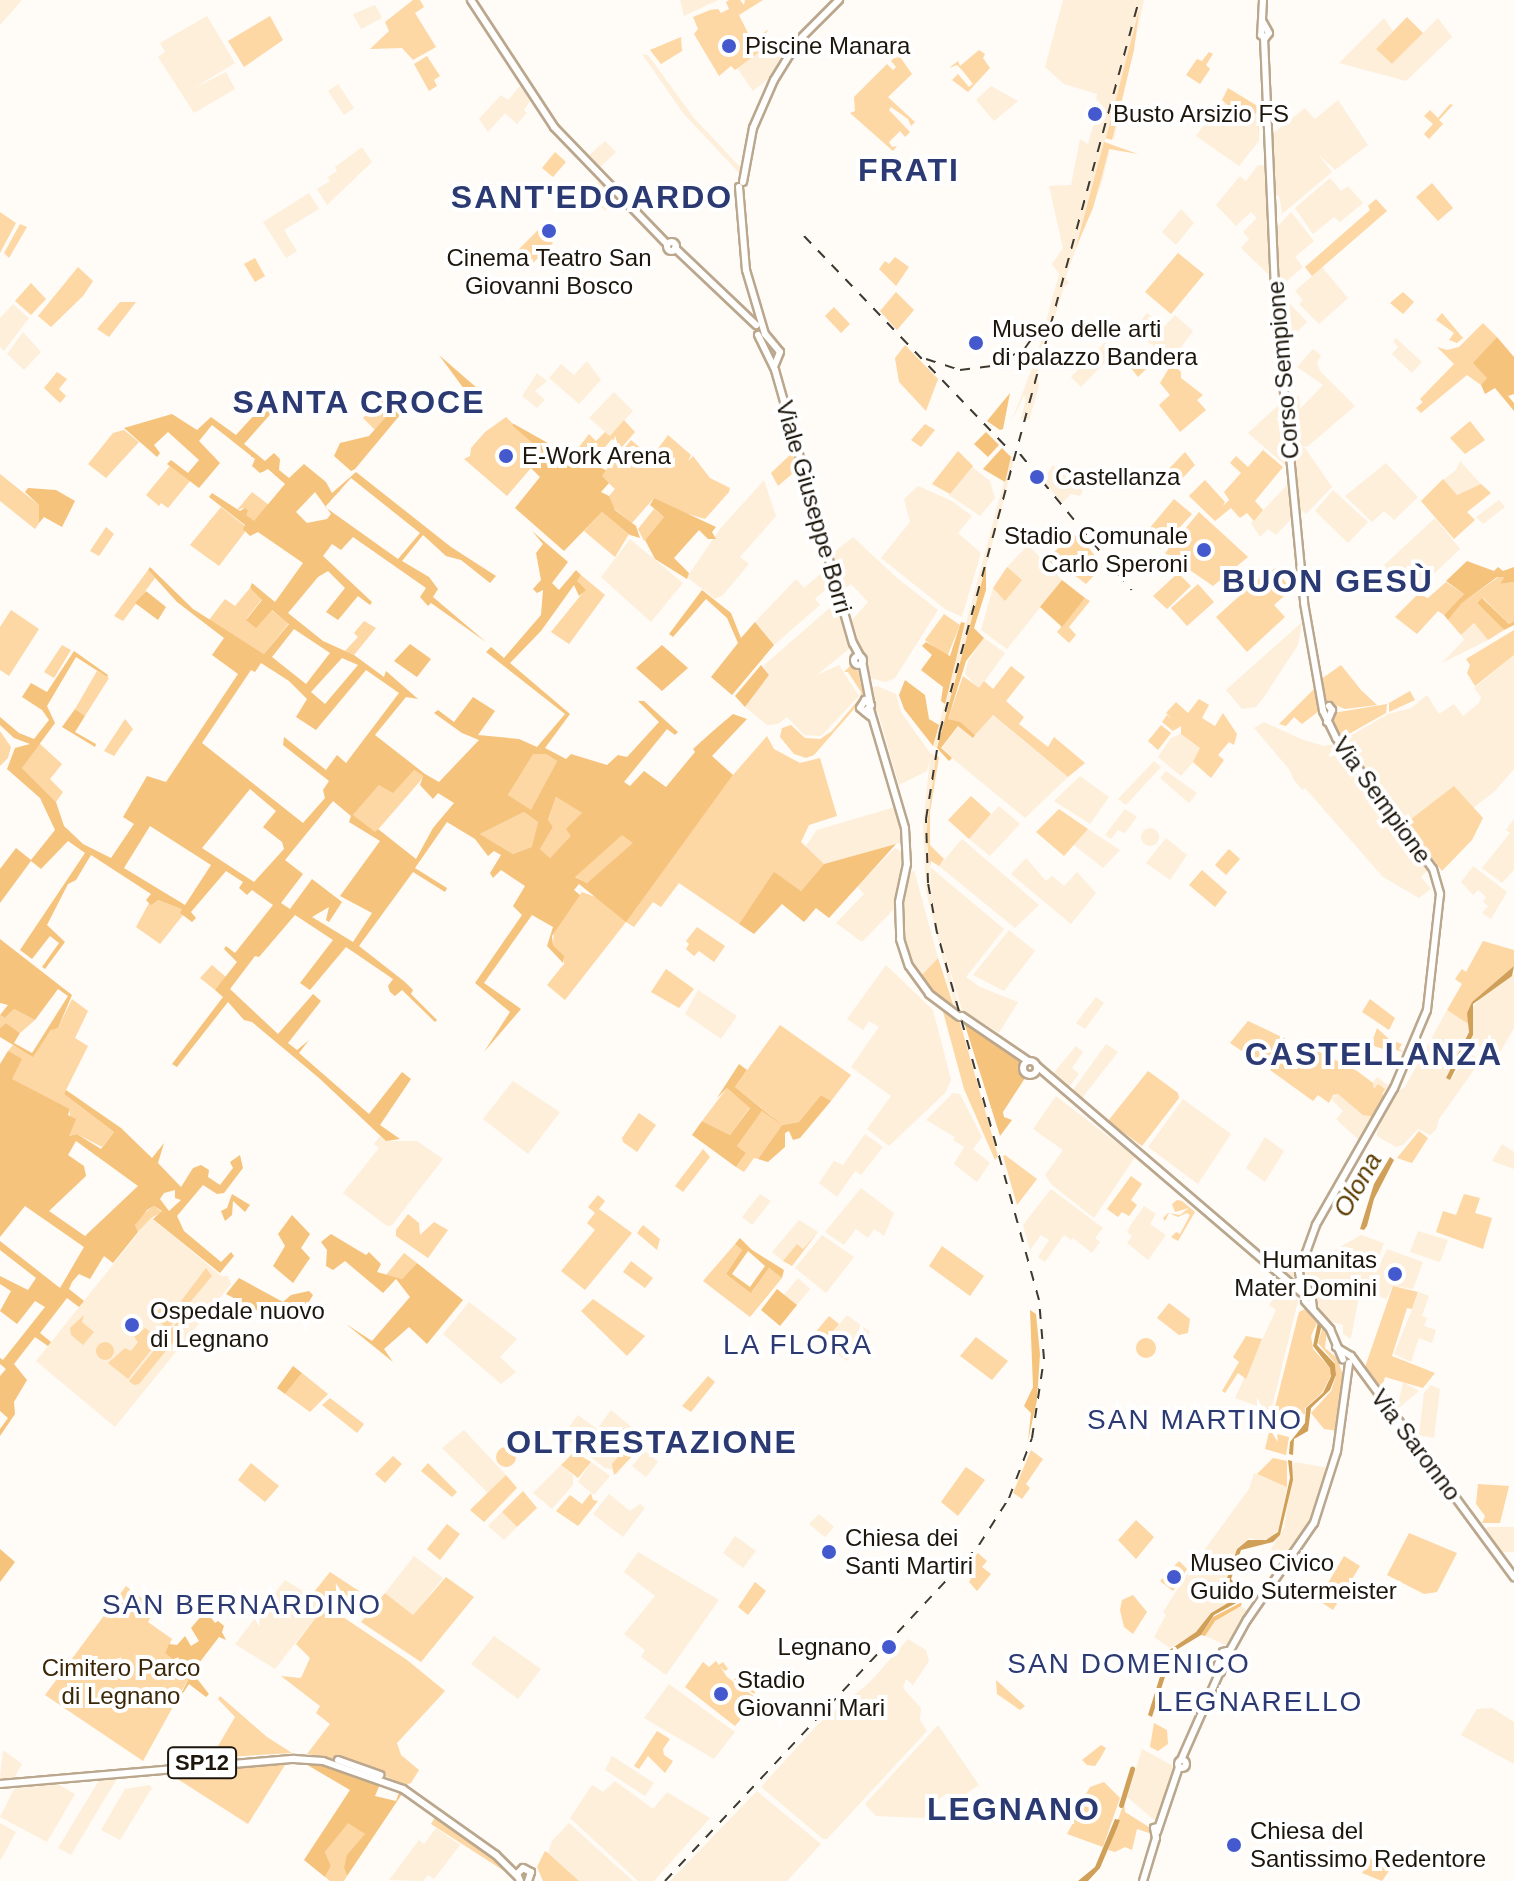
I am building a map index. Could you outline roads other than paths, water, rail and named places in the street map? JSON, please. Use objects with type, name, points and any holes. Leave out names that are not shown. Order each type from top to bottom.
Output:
[{"type":"main road","points":[[471,0],[553,127],[779,350],[775,370]]},
{"type":"main road","points":[[758,328],[758,312],[743,256],[740,201],[753,128],[778,72],[801,37],[839,0]]},
{"type":"main road","name":"Corso Sempione","points":[[1263,0],[1275,295],[1304,603],[1326,710]]},
{"type":"main road","name":"Viale Giuseppe Borri","points":[[758,328],[775,370],[858,660],[867,706],[874,720],[904,822],[906,846],[899,931],[905,959],[919,983],[942,1005],[1019,1055],[1026,1063]]},
{"type":"main road","points":[[768,353],[777,358]]},
{"type":"main road","name":"Via Sempione","points":[[1294,1283],[1316,1225],[1394,1088],[1425,1016],[1440,892],[1434,870],[1327,722],[1326,710]]},
{"type":"main road","points":[[1026,1063],[1026,1073],[1035,1070]]},
{"type":"main road","points":[[1026,1063],[1304,1294]]},
{"type":"main road","points":[[1281,1276],[1294,1283],[1304,1294]]},
{"type":"main road","name":"Via Saronno","points":[[1304,1294],[1330,1329],[1336,1347],[1360,1369],[1514,1575]]},
{"type":"main road","points":[[1143,1881],[1182,1764],[1227,1652],[1310,1533],[1341,1433],[1347,1360]]},
{"type":"main road","points":[[1347,1379],[1350,1370],[1360,1369]]},
{"type":"main road","name":"SP12","points":[[0,1783],[294,1759],[342,1765],[403,1789],[496,1855],[523,1868]]},
{"type":"main road","name":"SP12","points":[[496,1855],[518,1879]]},
{"type":"main road","points":[[518,1879],[523,1868],[537,1881]]},
{"type":"waterway","name":"Olona","points":[[1121,1805],[1132,1769]]},
{"type":"railway","points":[[665,1881],[979,1545],[1009,1498],[1032,1438],[1044,1359],[1039,1300],[937,933],[928,883],[926,819],[940,731],[1139,0]]},
{"type":"railway","points":[[804,236],[1011,452]]},
{"type":"railway","points":[[926,359],[960,370],[994,366],[1025,348],[1044,322]]},
{"type":"railway","points":[[1020,454],[1033,470]]},
{"type":"railway","points":[[1042,481],[1132,590]]},
{"type":"place","name":"Piscine Manara","points":[[729,46]]},
{"type":"place","name":"Busto Arsizio FS","points":[[1095,114]]},
{"type":"place","name":"Cinema Teatro San Giovanni Bosco","points":[[549,231]]},
{"type":"place","name":"Museo delle arti di palazzo Bandera","points":[[976,343]]},
{"type":"place","name":"E-Work Arena","points":[[506,456]]},
{"type":"place","name":"Castellanza","points":[[1037,477]]},
{"type":"place","name":"Stadio Comunale Carlo Speroni","points":[[1204,550]]},
{"type":"place","name":"Humanitas Mater Domini","points":[[1395,1274]]},
{"type":"place","name":"Ospedale nuovo di Legnano","points":[[132,1325]]},
{"type":"place","name":"Chiesa dei Santi Martiri","points":[[829,1552]]},
{"type":"place","name":"Museo Civico Guido Sutermeister","points":[[1174,1577]]},
{"type":"place","name":"Legnano","points":[[889,1647]]},
{"type":"place","name":"Stadio Giovanni Mari","points":[[721,1694]]},
{"type":"place","name":"Chiesa del Santissimo Redentore","points":[[1234,1845]]},
{"type":"district","name":"FRATI","points":[[909,170]]},
{"type":"district","name":"SANT'EDOARDO","points":[[592,197]]},
{"type":"district","name":"SANTA CROCE","points":[[359,402]]},
{"type":"district","name":"BUON GESÙ","points":[[1328,581]]},
{"type":"district","name":"CASTELLANZA","points":[[1374,1054]]},
{"type":"district","name":"LA FLORA","points":[[798,1345]]},
{"type":"district","name":"SAN MARTINO","points":[[1195,1420]]},
{"type":"district","name":"OLTRESTAZIONE","points":[[652,1442]]},
{"type":"district","name":"SAN BERNARDINO","points":[[242,1605]]},
{"type":"district","name":"SAN DOMENICO","points":[[1129,1664]]},
{"type":"district","name":"LEGNARELLO","points":[[1260,1702]]},
{"type":"district","name":"LEGNANO","points":[[1014,1809]]},
{"type":"park label","name":"Cimitero Parco di Legnano","points":[[121,1682]]}]
